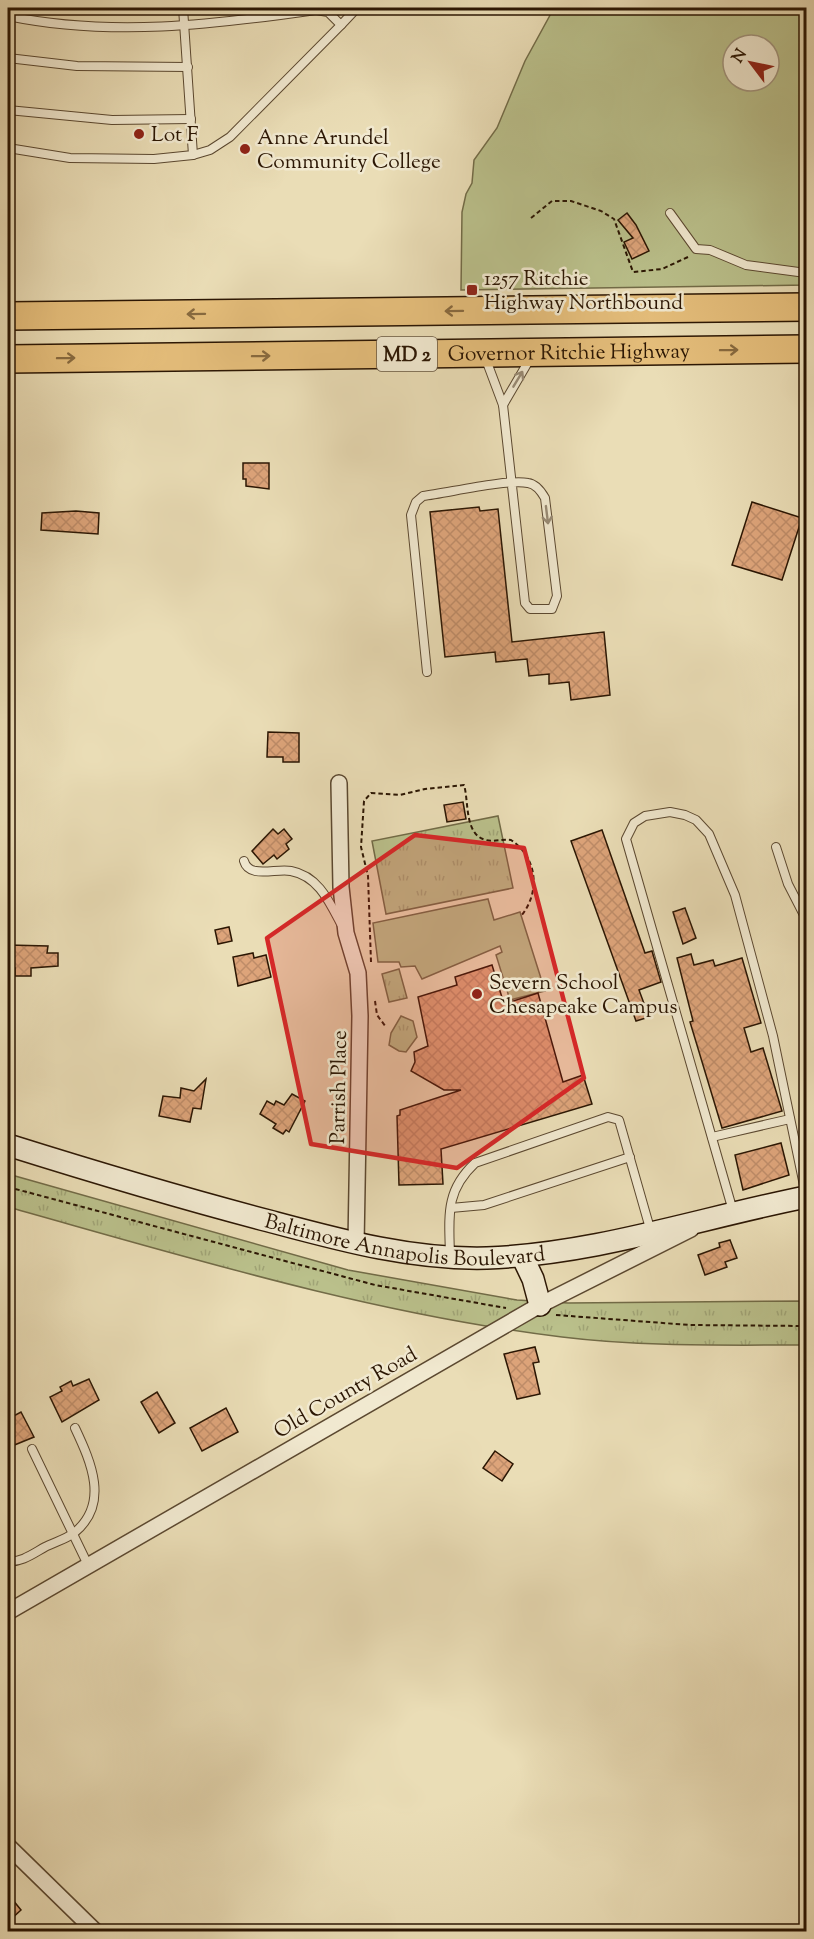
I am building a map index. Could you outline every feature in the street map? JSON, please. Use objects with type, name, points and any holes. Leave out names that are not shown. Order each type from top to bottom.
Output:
[{"type":"highway","name":"Governor Ritchie Highway","points":[[8,316],[807,307]]},
{"type":"highway","name":"Governor Ritchie Highway","points":[[8,359],[807,349]]},
{"type":"street","name":"Parrish Place","points":[[339,783],[341,887],[346,933],[358,973],[360,1016],[356,1244]]},
{"type":"street","name":"Baltimore Annapolis Boulevard","points":[[8,1146],[214,1207],[356,1244],[450,1256],[522,1256],[586,1247],[807,1197]]},
{"type":"street","name":"Old County Road","points":[[8,1612],[88,1565],[709,1219]]},
{"type":"street","points":[[522,1256],[545,1310]]},
{"type":"street","points":[[8,1846],[96,1932]]},
{"type":"lane","points":[[183,8],[193,155]]},
{"type":"lane","points":[[8,148],[70,158],[154,159],[193,155],[210,150],[230,137],[357,8]]},
{"type":"lane","points":[[8,16],[34,22],[91,26],[185,27],[316,10],[328,12],[341,25]]},
{"type":"lane","points":[[8,58],[77,66],[188,67]]},
{"type":"lane","points":[[8,110],[112,120],[191,119]]},
{"type":"lane","points":[[670,213],[696,249],[710,250],[746,265],[807,273]]},
{"type":"lane","points":[[503,405],[534,352]]},
{"type":"lane","points":[[427,672],[411,515],[416,502],[423,496],[510,484],[529,483],[540,490],[545,498],[557,596],[552,609],[530,609],[525,603],[510,484],[503,405],[484,353]]},
{"type":"lane","points":[[734,1213],[626,838],[634,824],[654,814],[685,815],[696,820],[709,834],[735,895],[772,1036],[807,1197]]},
{"type":"lane","points":[[776,847],[788,884],[807,919]]},
{"type":"lane","points":[[244,861],[245,866],[253,872],[289,870],[308,876],[332,906],[346,933]]},
{"type":"lane","points":[[450,1256],[452,1192],[463,1174],[475,1162],[608,1117],[619,1120],[651,1233]]},
{"type":"lane","points":[[712,1137],[790,1119]]},
{"type":"lane","points":[[451,1208],[484,1204],[630,1157]]},
{"type":"lane","points":[[8,1561],[27,1558],[73,1534],[88,1520],[95,1503],[95,1478],[75,1428]]},
{"type":"lane","points":[[32,1449],[88,1565]]},
{"type":"path","points":[[531,218],[552,201],[570,201],[601,211],[614,219],[633,272],[662,269],[688,257],[696,249]]},
{"type":"path","points":[[371,964],[368,876],[361,847],[364,801],[371,793],[400,795],[425,789],[464,785],[470,820],[477,836],[485,840],[511,840],[528,856],[534,886],[521,916]]},
{"type":"path","points":[[374,996],[377,1016],[386,1027]]},
{"type":"path","points":[[8,1186],[375,1286],[506,1308]]},
{"type":"path","points":[[545,1310],[595,1320],[690,1326],[807,1326]]},
{"type":"highlighted area","points":[[415,835],[524,848],[584,1078],[457,1168],[311,1144],[267,938]]},
{"type":"green space","points":[[554,8],[806,8],[806,285],[461,290],[462,212],[466,194],[472,183],[474,160],[497,128],[525,61]]},
{"type":"green space","points":[[498,816],[513,888],[386,914],[372,841]]},
{"type":"green space","points":[[488,899],[494,920],[520,912],[545,991],[510,1000],[496,955],[502,952],[500,946],[422,979],[415,966],[401,967],[399,962],[378,962],[373,923]]},
{"type":"green space","points":[[399,969],[407,998],[389,1002],[382,974]]},
{"type":"green space","points":[[401,1016],[413,1021],[417,1037],[406,1052],[389,1045],[391,1033]]},
{"type":"green space","points":[[8,1174],[348,1270],[517,1300],[568,1303],[806,1301],[806,1345],[684,1345],[592,1340],[491,1327],[421,1314],[282,1283],[8,1207]]},
{"type":"building","points":[[627,213],[649,251],[632,259],[624,242],[633,238],[618,220]]},
{"type":"building","points":[[243,463],[269,463],[269,489],[246,486],[246,479],[243,479]]},
{"type":"building","points":[[752,502],[802,518],[782,580],[732,565]]},
{"type":"building","points":[[479,507],[480,511],[498,509],[512,642],[604,632],[610,695],[571,700],[569,682],[549,684],[549,674],[529,676],[527,659],[496,662],[495,652],[445,657],[430,512]]},
{"type":"building","points":[[76,511],[99,513],[98,534],[41,530],[42,513]]},
{"type":"building","points":[[268,732],[299,733],[299,762],[283,762],[283,757],[267,757]]},
{"type":"building","points":[[463,802],[466,819],[447,822],[444,805]]},
{"type":"building","points":[[273,829],[278,834],[284,829],[292,839],[286,844],[289,849],[277,859],[274,855],[263,864],[252,851]]},
{"type":"building","points":[[602,830],[645,953],[652,951],[661,982],[639,990],[649,1017],[636,1021],[571,841]]},
{"type":"building","points":[[685,908],[696,938],[683,944],[673,912]]},
{"type":"building","points":[[229,927],[232,941],[218,944],[215,930]]},
{"type":"building","points":[[8,945],[48,946],[47,953],[58,953],[58,966],[31,968],[31,976],[15,976],[15,968],[8,968]]},
{"type":"building","points":[[253,953],[254,958],[266,955],[271,977],[238,986],[233,957]]},
{"type":"building","points":[[691,954],[694,965],[713,960],[715,966],[742,958],[761,1023],[744,1028],[751,1052],[763,1048],[782,1111],[722,1128],[690,1022],[693,1021],[677,958]]},
{"type":"building","name":"Severn School Chesapeake Campus","points":[[492,965],[504,1004],[538,993],[563,1082],[583,1075],[592,1104],[441,1149],[443,1184],[399,1185],[397,1116],[400,1115],[400,1110],[461,1090],[444,1090],[411,1071],[415,1062],[414,1052],[428,1046],[418,997],[457,985],[455,977]]},
{"type":"building","points":[[206,1079],[201,1109],[193,1108],[190,1122],[159,1116],[163,1096],[180,1098],[181,1088],[194,1091]]},
{"type":"building","points":[[292,1094],[305,1101],[289,1132],[286,1130],[283,1134],[273,1128],[276,1124],[260,1114],[267,1101],[274,1105],[276,1101],[284,1105]]},
{"type":"building","points":[[781,1143],[789,1175],[743,1190],[735,1155]]},
{"type":"building","points":[[730,1240],[737,1258],[725,1262],[727,1267],[705,1275],[698,1255],[720,1247],[719,1243]]},
{"type":"building","points":[[535,1347],[539,1362],[533,1363],[540,1394],[517,1399],[504,1354]]},
{"type":"building","points":[[89,1379],[99,1400],[62,1422],[50,1397],[62,1391],[60,1387],[71,1381],[73,1386]]},
{"type":"building","points":[[157,1392],[175,1423],[159,1433],[141,1402]]},
{"type":"building","points":[[226,1408],[238,1432],[202,1451],[190,1428]]},
{"type":"building","points":[[21,1412],[34,1437],[12,1446],[8,1439],[8,1419]]},
{"type":"building","points":[[495,1451],[513,1464],[502,1481],[483,1468]]},
{"type":"building","points":[[8,1894],[21,1910],[8,1922]]},
{"type":"place","name":"Lot F","points":[[139,134]]},
{"type":"place","name":"Anne Arundel Community College","points":[[245,149]]},
{"type":"place","name":"1257 Ritchie Highway Northbound","points":[[472,290]]},
{"type":"place","name":"Severn School Chesapeake Campus","points":[[477,994]]}]
